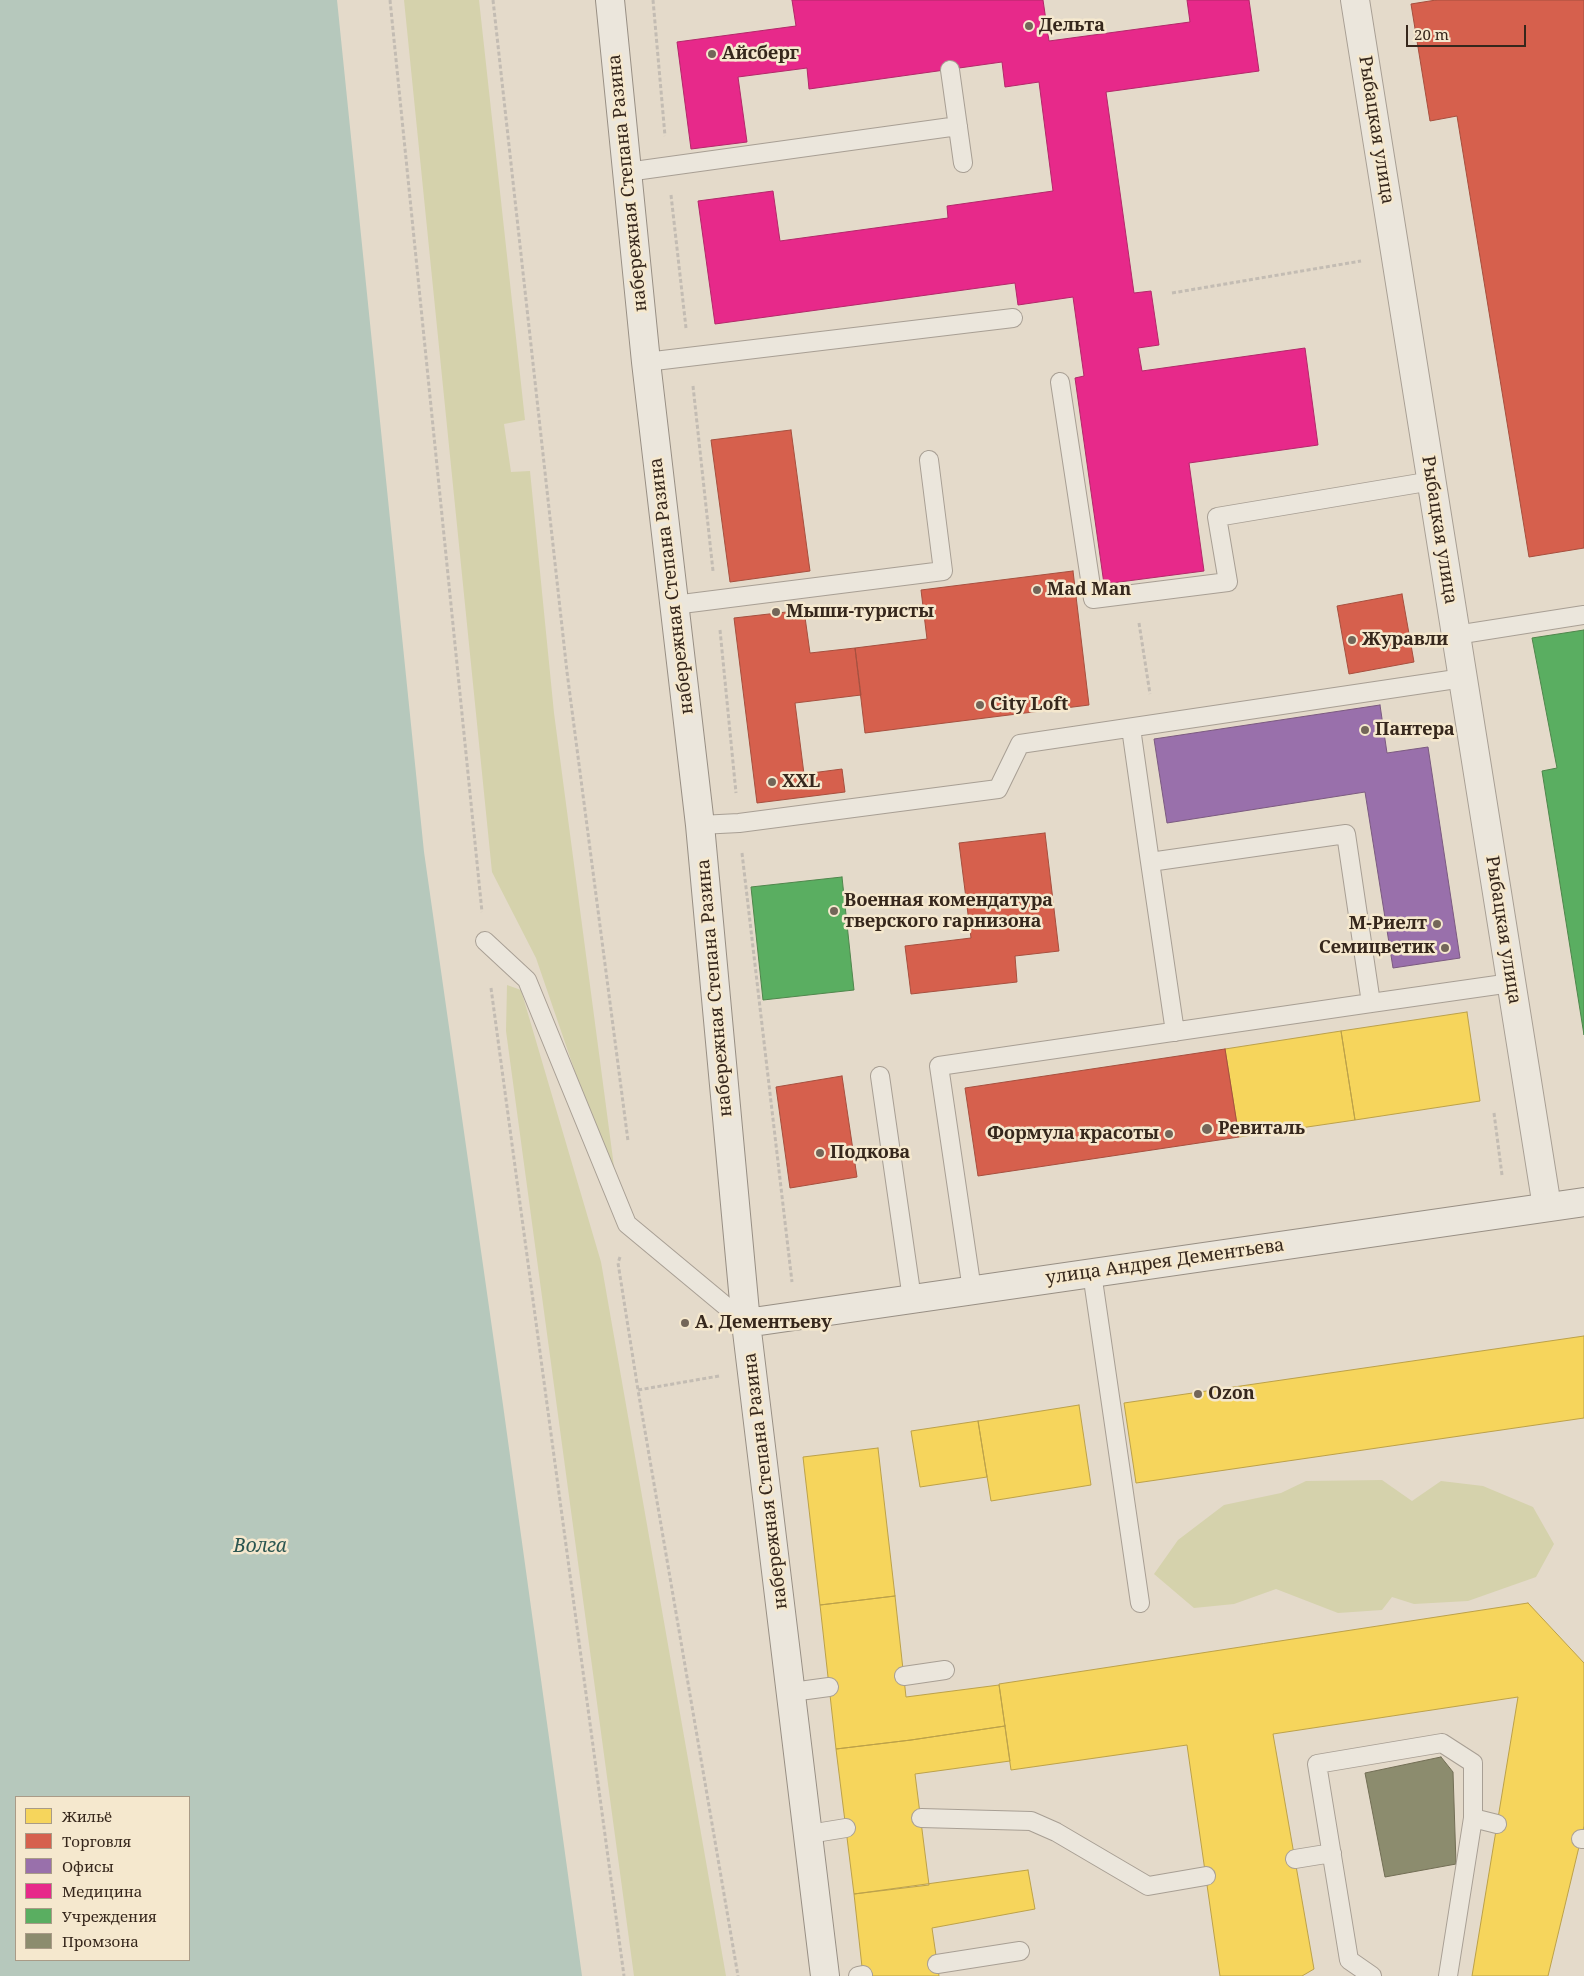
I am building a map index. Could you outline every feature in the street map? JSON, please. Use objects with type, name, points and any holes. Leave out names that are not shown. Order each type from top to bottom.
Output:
[{"type":"street","name":"набережная Степана Разина","points":[[610,0],[646,362],[700,826],[746,1323],[826,1976]]},
{"type":"street","name":"Рыбацкая улица","points":[[1355,0],[1547,1207]]},
{"type":"street","name":"улица Андрея Дементьева","points":[[746,1323],[1584,1202]]},
{"type":"lane","points":[[950,70],[963,163]]},
{"type":"lane","points":[[627,172],[958,126]]},
{"type":"lane","points":[[646,362],[1014,318]]},
{"type":"lane","points":[[1060,382],[1093,599],[1228,582],[1217,516],[1432,481]]},
{"type":"lane","points":[[674,605],[943,571],[929,460]]},
{"type":"lane","points":[[1456,635],[1584,615]]},
{"type":"lane","points":[[700,826],[738,823],[998,789],[1020,744],[1463,678]]},
{"type":"lane","points":[[1131,728],[1175,1032]]},
{"type":"lane","points":[[1150,862],[1346,834],[1371,1003]]},
{"type":"lane","points":[[485,941],[527,980],[627,1224],[746,1323]]},
{"type":"lane","points":[[972,1290],[939,1066],[1511,983]]},
{"type":"lane","points":[[880,1076],[912,1299]]},
{"type":"lane","points":[[1092,1273],[1140,1603]]},
{"type":"lane","points":[[904,1676],[945,1670]]},
{"type":"lane","points":[[792,1692],[829,1686]]},
{"type":"lane","points":[[1372,1976],[1350,1960],[1317,1764],[1442,1744],[1473,1763],[1473,1818],[1448,1976]]},
{"type":"lane","points":[[921,1818],[1031,1821],[1056,1832],[1148,1886],[1206,1876]]},
{"type":"lane","points":[[1473,1818],[1497,1824]]},
{"type":"lane","points":[[809,1834],[846,1828]]},
{"type":"lane","points":[[1295,1859],[1332,1853]]},
{"type":"lane","points":[[937,1964],[1020,1951]]},
{"type":"lane","points":[[858,1976],[863,1975]]},
{"type":"path","points":[[493,0],[567,672],[628,1147]]},
{"type":"path","points":[[653,0],[668,167],[717,600],[738,823],[791,1270],[794,1316]]},
{"type":"path","points":[[1172,293],[1396,254]]},
{"type":"path","points":[[1136,594],[1137,614],[1155,724]]},
{"type":"path","points":[[618,1263],[738,1976]]},
{"type":"path","points":[[638,1390],[753,1370]]},
{"type":"shaded area","points":[[404,0],[479,0],[525,420],[504,424],[511,472],[530,471],[554,713],[618,1197],[536,958],[492,872]]},
{"type":"shaded area","points":[[507,985],[521,990],[601,1262],[726,1976],[634,1976],[506,1031]]},
{"type":"shaded area","points":[[1382,1480],[1412,1501],[1441,1481],[1483,1486],[1533,1507],[1554,1544],[1536,1577],[1468,1601],[1414,1604],[1392,1597],[1382,1610],[1338,1613],[1276,1589],[1234,1604],[1194,1608],[1154,1574],[1178,1540],[1224,1505],[1281,1493],[1306,1481]]},
{"type":"water","name":"Волга","points":[[0,0],[337,0],[424,852],[582,1976],[0,1976]]},
{"type":"building: Жильё","points":[[1467,1012],[1480,1101],[1355,1120],[1341,1031]]},
{"type":"building: Жильё","points":[[1341,1031],[1355,1120],[1239,1137],[1225,1049]]},
{"type":"building: Жильё","points":[[1584,1336],[1584,1418],[1136,1483],[1124,1403]]},
{"type":"building: Жильё","points":[[1079,1405],[1091,1485],[991,1501],[978,1421]]},
{"type":"building: Жильё","points":[[978,1421],[987,1477],[920,1487],[911,1431]]},
{"type":"building: Жильё","points":[[878,1448],[895,1596],[820,1605],[803,1457]]},
{"type":"building: Жильё","points":[[895,1596],[906,1697],[999,1685],[1005,1726],[836,1749],[820,1605]]},
{"type":"building: Жильё","points":[[1528,1603],[1584,1663],[1584,1826],[1548,1976],[1472,1976],[1518,1697],[1273,1734],[1314,1969],[1302,1976],[1220,1976],[1187,1745],[1011,1770],[999,1684]]},
{"type":"building: Жильё","points":[[1005,1726],[1010,1761],[915,1774],[929,1885],[854,1894],[836,1749]]},
{"type":"building: Жильё","points":[[1028,1870],[1035,1909],[932,1928],[939,1976],[863,1976],[854,1894]]},
{"type":"building: Торговля","points":[[1436,0],[1584,0],[1584,548],[1529,557],[1457,116],[1430,121],[1411,4]]},
{"type":"building: Торговля","points":[[791,430],[810,571],[730,582],[711,440]]},
{"type":"building: Торговля","points":[[1073,571],[1089,705],[865,733],[855,648],[927,639],[921,590]]},
{"type":"building: Торговля","points":[[1402,594],[1414,662],[1349,674],[1337,606]]},
{"type":"building: Торговля","points":[[804,610],[810,653],[855,648],[861,695],[795,703],[804,774],[842,769],[845,792],[757,803],[734,618]]},
{"type":"building: Торговля","points":[[1045,833],[1059,951],[1015,956],[1017,982],[911,994],[905,946],[971,938],[959,843]]},
{"type":"building: Торговля","points":[[1225,1049],[1239,1137],[978,1176],[965,1088]]},
{"type":"building: Торговля","points":[[842,1076],[857,1177],[790,1188],[776,1087]]},
{"type":"building: Офисы","points":[[1380,705],[1387,753],[1428,747],[1460,958],[1393,968],[1365,792],[1167,823],[1154,739]]},
{"type":"building: Медицина","points":[[792,0],[1043,0],[1049,41],[1190,22],[1187,0],[1249,0],[1259,71],[1106,92],[1134,293],[1151,291],[1159,345],[1138,348],[1142,371],[1305,348],[1318,445],[1189,463],[1204,571],[1104,584],[1075,378],[1084,376],[1073,297],[1018,305],[1015,283],[715,324],[698,201],[773,191],[780,241],[948,218],[947,206],[1053,191],[1039,82],[1005,87],[1002,62],[809,89],[807,68],[738,77],[747,142],[691,149],[677,42],[796,26]]},
{"type":"building: Учреждения","points":[[1584,630],[1584,1035],[1542,771],[1557,768],[1532,638]]},
{"type":"building: Учреждения","points":[[842,877],[854,990],[763,1000],[751,887]]},
{"type":"building: Промзона","points":[[1441,1757],[1453,1772],[1456,1864],[1385,1877],[1365,1773]]},
{"type":"place","name":"Дельта","points":[[1029,26]]},
{"type":"place","name":"Айсберг","points":[[712,54]]},
{"type":"place","name":"Mad Man","points":[[1037,590]]},
{"type":"place","name":"Мыши-туристы","points":[[776,612]]},
{"type":"place","name":"Журавли","points":[[1352,640]]},
{"type":"place","name":"City Loft","points":[[980,705]]},
{"type":"place","name":"Пантера","points":[[1365,730]]},
{"type":"place","name":"XXL","points":[[772,782]]},
{"type":"place","name":"Военная комендатура тверского гарнизона","points":[[834,911]]},
{"type":"place","name":"М-Риелт","points":[[1437,924]]},
{"type":"place","name":"Семицветик","points":[[1445,948]]},
{"type":"place","name":"Ревиталь","points":[[1207,1129]]},
{"type":"place","name":"Формула красоты","points":[[1169,1134]]},
{"type":"place","name":"Подкова","points":[[820,1153]]},
{"type":"place","name":"А. Дементьеву","points":[[685,1323]]},
{"type":"place","name":"Ozon","points":[[1198,1394]]}]
